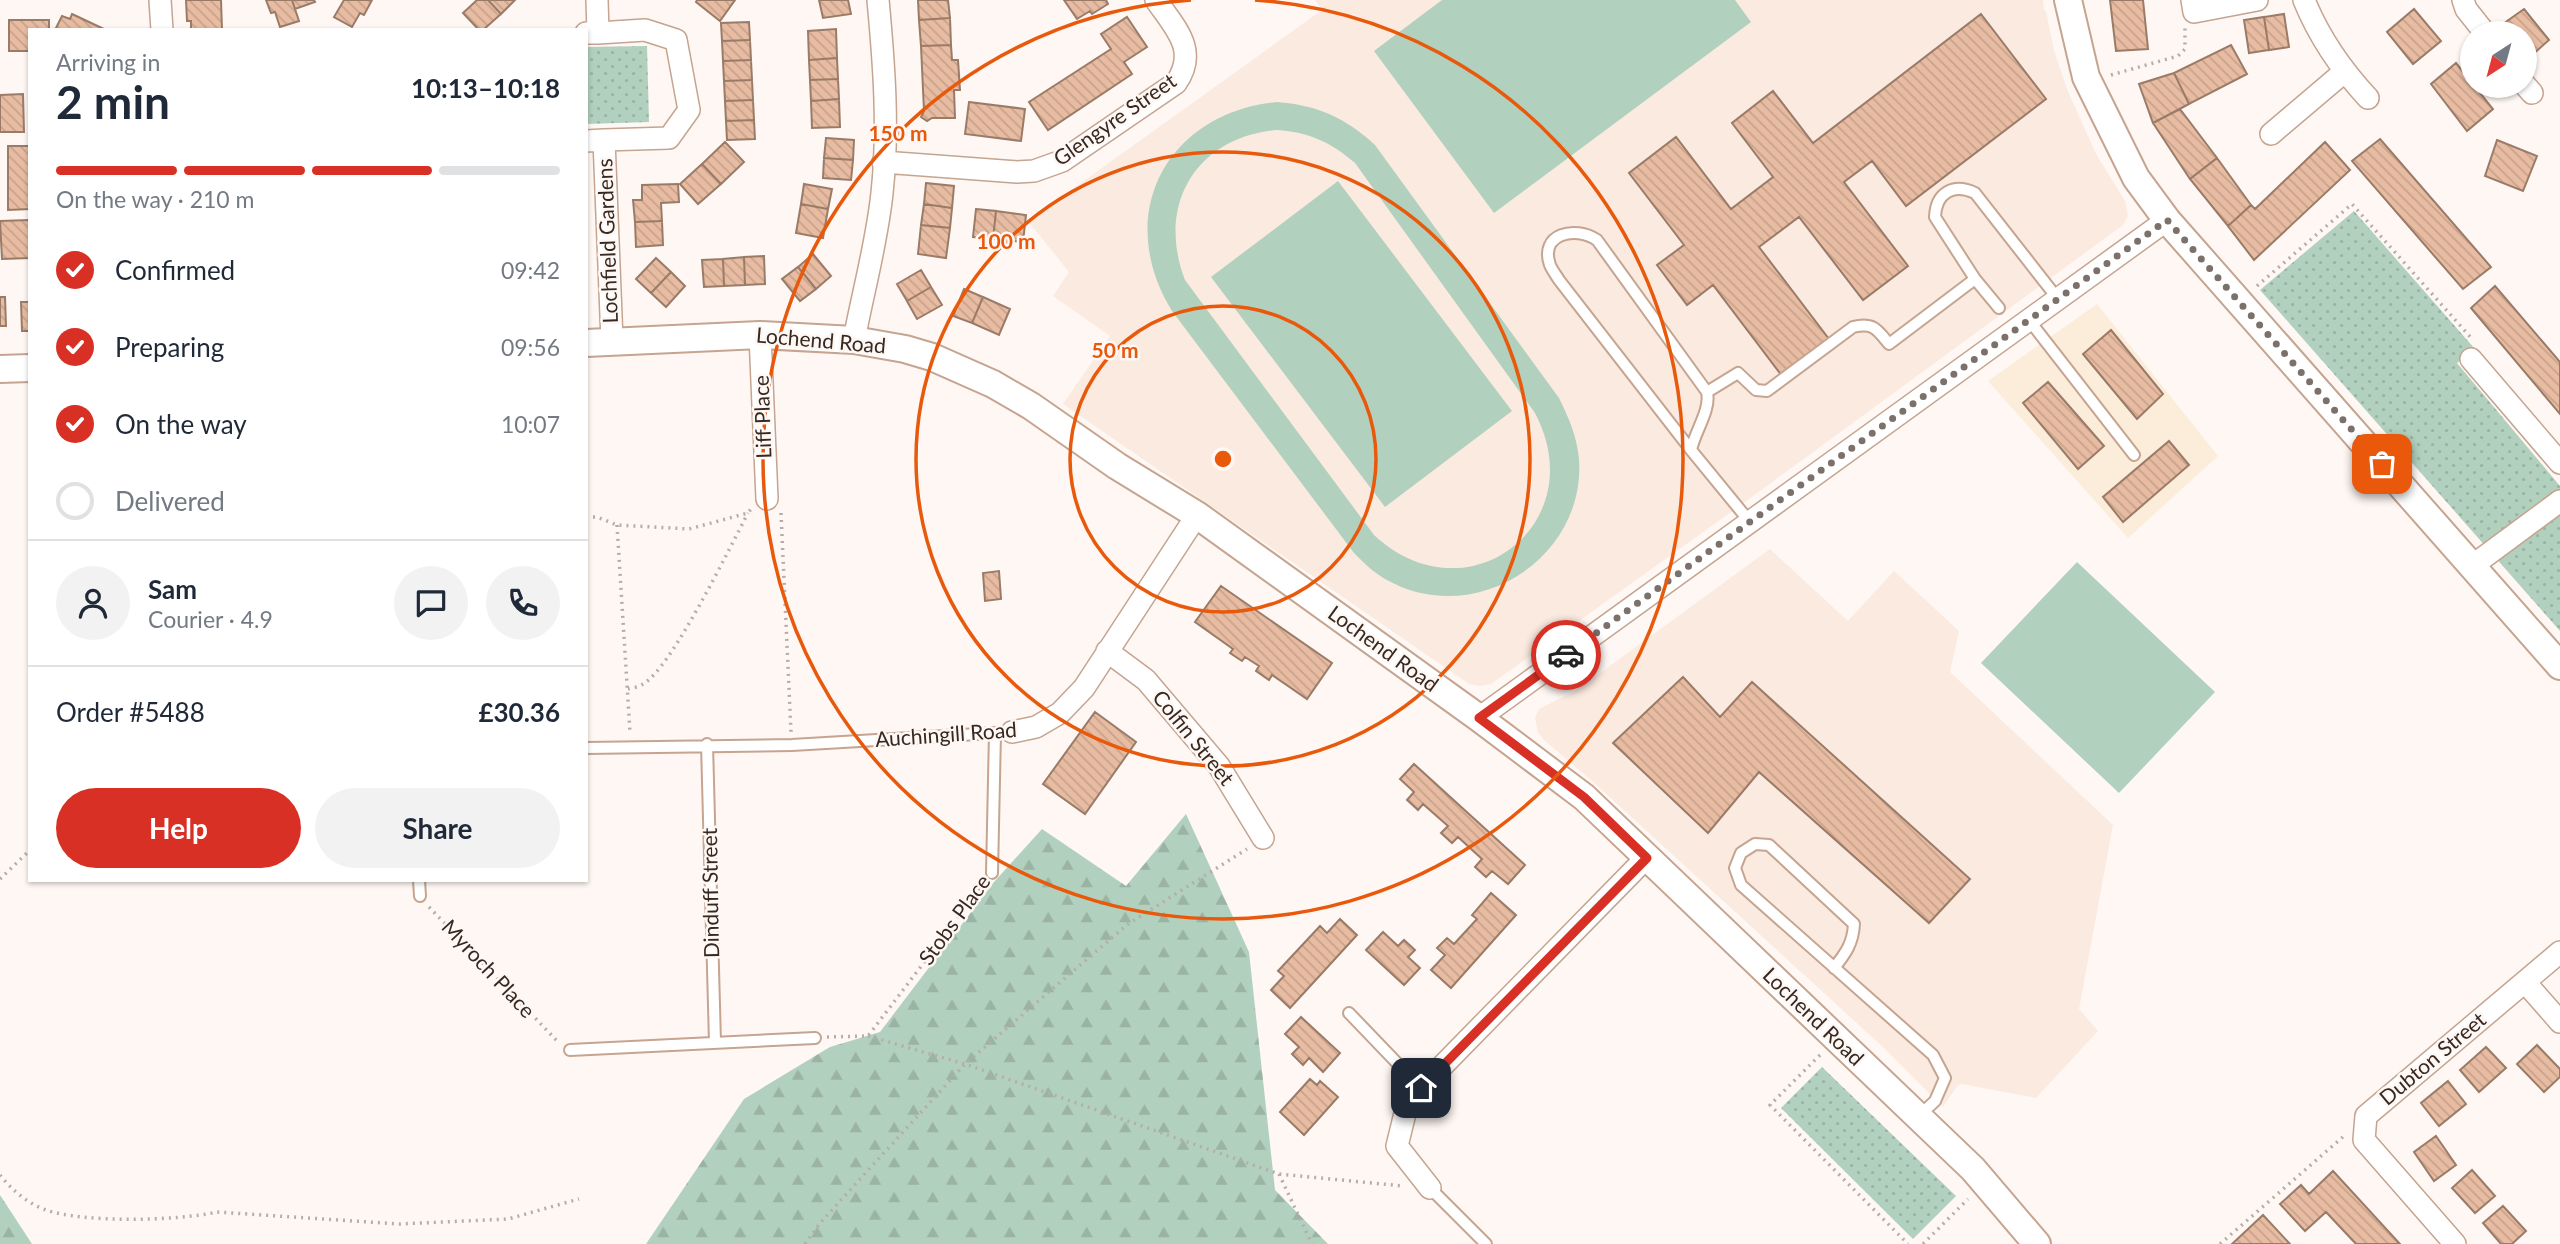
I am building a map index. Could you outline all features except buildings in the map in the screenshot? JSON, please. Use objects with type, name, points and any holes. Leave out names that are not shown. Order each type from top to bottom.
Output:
[{"type":"street","points":[[160,0],[162,28]]},
{"type":"street","name":"Lochfield Gardens","points":[[597,0],[592,33],[645,30],[676,40],[689,110],[669,138],[595,141],[599,342]]},
{"type":"street","points":[[854,340],[882,193],[884,62],[878,0]]},
{"type":"street","name":"Glengyre Street","points":[[883,162],[1034,172],[1062,161],[1176,83],[1182,74],[1186,51],[1183,40],[1156,0]]},
{"type":"street","points":[[2068,0],[2088,81],[2136,178],[2167,220],[2560,666]]},
{"type":"street","points":[[2193,6],[2257,0]]},
{"type":"street","points":[[2304,0],[2313,22],[2344,72],[2368,98]]},
{"type":"street","points":[[2463,0],[2476,21]]},
{"type":"street","points":[[2271,134],[2344,72]]},
{"type":"street","points":[[1479,718],[2167,220]]},
{"type":"street","name":"Lochend Road","points":[[599,342],[760,335],[854,340],[932,357],[993,384],[1031,406],[1116,466],[1197,515],[1584,797],[1918,1117],[1984,1183],[2037,1244]]},
{"type":"street","name":"Liff Place","points":[[760,335],[767,499]]},
{"type":"street","points":[[2475,364],[2560,463]]},
{"type":"street","points":[[0,369],[28,368]]},
{"type":"street","points":[[2472,566],[2560,501]]},
{"type":"street","name":"Auchingill Road","points":[[1004,733],[1036,727],[1060,713],[1084,688],[1197,515]]},
{"type":"street","name":"Colfin Street","points":[[1107,652],[1146,680],[1219,765],[1264,838]]},
{"type":"street","points":[[1430,1188],[1396,1146],[1408,1101],[1647,858]]},
{"type":"street","name":"Dubton Street","points":[[2455,1244],[2364,1140],[2367,1116],[2560,952]]},
{"type":"street","points":[[2525,982],[2560,1022]]},
{"type":"lane","points":[[1999,308],[1975,279],[1935,217],[1935,207],[1942,195],[1951,190],[1963,187],[1975,193],[2058,299]]},
{"type":"lane","points":[[1691,450],[1708,399],[1707,392],[1597,240],[1586,232],[1572,231],[1555,238],[1549,249],[1549,264],[1559,280],[1691,450],[1750,522]]},
{"type":"lane","points":[[1707,392],[1738,373],[1756,390],[1767,391],[1853,327],[1865,324],[1878,329],[1889,344],[1975,279]]},
{"type":"lane","points":[[2029,320],[2134,455]]},
{"type":"lane","name":"Auchingill Road","points":[[588,748],[707,744],[792,745],[1004,733]]},
{"type":"lane","name":"Stobs Place","points":[[992,873],[1004,733]]},
{"type":"lane","name":"Dinduff Street","points":[[707,744],[715,1043]]},
{"type":"lane","points":[[1834,968],[1848,950],[1853,939],[1854,924],[1769,845],[1755,845],[1741,853],[1735,869],[1741,885],[1834,968],[1933,1055],[1945,1077],[1935,1101],[1918,1117]]},
{"type":"lane","points":[[419,882],[420,896]]},
{"type":"lane","points":[[1349,1013],[1421,1088]]},
{"type":"lane","points":[[570,1050],[816,1038]]},
{"type":"lane","points":[[1430,1188],[1486,1244]]},
{"type":"path","points":[[2088,81],[2178,56],[2185,49],[2185,17],[2193,6]]},
{"type":"path","points":[[2239,301],[2352,204],[2490,360],[2475,364]]},
{"type":"path","points":[[628,689],[644,684],[649,679],[681,636],[748,513],[758,500],[767,499],[781,505],[792,745]]},
{"type":"path","points":[[588,517],[597,517],[617,525],[689,529],[748,513]]},
{"type":"path","points":[[617,525],[631,746]]},
{"type":"path","points":[[805,1244],[820,1223],[965,1065],[1129,924],[1264,838]]},
{"type":"path","points":[[0,879],[28,852]]},
{"type":"path","name":"Stobs Place","points":[[868,1036],[992,873]]},
{"type":"path","name":"Myroch Place","points":[[420,896],[554,1039],[570,1050]]},
{"type":"path","points":[[816,1038],[868,1036],[965,1065],[1279,1174],[1430,1188]]},
{"type":"path","points":[[1837,1039],[1770,1105],[1908,1244]]},
{"type":"path","points":[[2220,1244],[2367,1116]]},
{"type":"path","points":[[1279,1174],[1312,1244]]},
{"type":"path","points":[[0,1175],[14,1193],[45,1210],[85,1216],[193,1217],[217,1212],[400,1224],[509,1219],[579,1199]]},
{"type":"path","points":[[1923,1244],[1984,1183]]},
{"type":"shaded area","points":[[1315,0],[2043,0],[2054,51],[2067,89],[2096,154],[2125,201],[2128,216],[2123,225],[1491,684],[1469,684],[1063,404],[1110,336],[1053,296],[1069,272],[1028,221],[1322,10]]},
{"type":"shaded area","points":[[2097,304],[2218,456],[2128,538],[1988,381]]},
{"type":"shaded area","points":[[1770,549],[1848,621],[1894,571],[1959,631],[1950,672],[2113,825],[2079,1009],[2098,1031],[2036,1098],[1962,1084],[1957,1086],[1943,1107],[1882,1046],[1538,732],[1535,718],[1539,709],[1577,690]]},
{"type":"green space","points":[[1442,0],[1735,0],[1751,22],[1494,213],[1374,51]]},
{"type":"green space","points":[[647,46],[649,122],[588,124],[588,47]]},
{"type":"green space","points":[[1277,102],[1305,106],[1342,120],[1375,145],[1559,398],[1572,428],[1578,451],[1576,495],[1564,527],[1544,554],[1518,575],[1488,590],[1455,596],[1421,593],[1387,580],[1373,571],[1354,553],[1172,311],[1155,275],[1148,239],[1150,206],[1161,175],[1179,148],[1205,126],[1238,110]],"holes":[[[1277,130],[1319,139],[1355,163],[1535,413],[1549,454],[1548,491],[1534,523],[1511,548],[1481,564],[1446,568],[1410,559],[1374,535],[1185,280],[1177,252],[1176,226],[1180,201],[1190,180],[1205,161],[1224,146],[1249,135]]]},
{"type":"green space","points":[[1338,181],[1512,411],[1385,507],[1211,277]]},
{"type":"green space","points":[[2354,211],[2475,349],[2457,363],[2560,486],[2560,631],[2260,290]]},
{"type":"green space","points":[[2077,562],[2215,692],[2119,793],[1981,663]]},
{"type":"green space","points":[[1186,814],[1249,952],[1275,1190],[1328,1244],[646,1244],[744,1099],[830,1047],[880,1032],[994,882],[1042,829],[1126,886]]},
{"type":"green space","points":[[1822,1067],[1956,1196],[1913,1239],[1781,1108]]},
{"type":"green space","points":[[0,1195],[32,1244],[0,1244]]},
{"type":"way so far","points":[[1566,655],[2167,220],[2382,464]]},
{"type":"route","points":[[1421,1088],[1647,858],[1584,797],[1479,718],[1566,655]]}]
